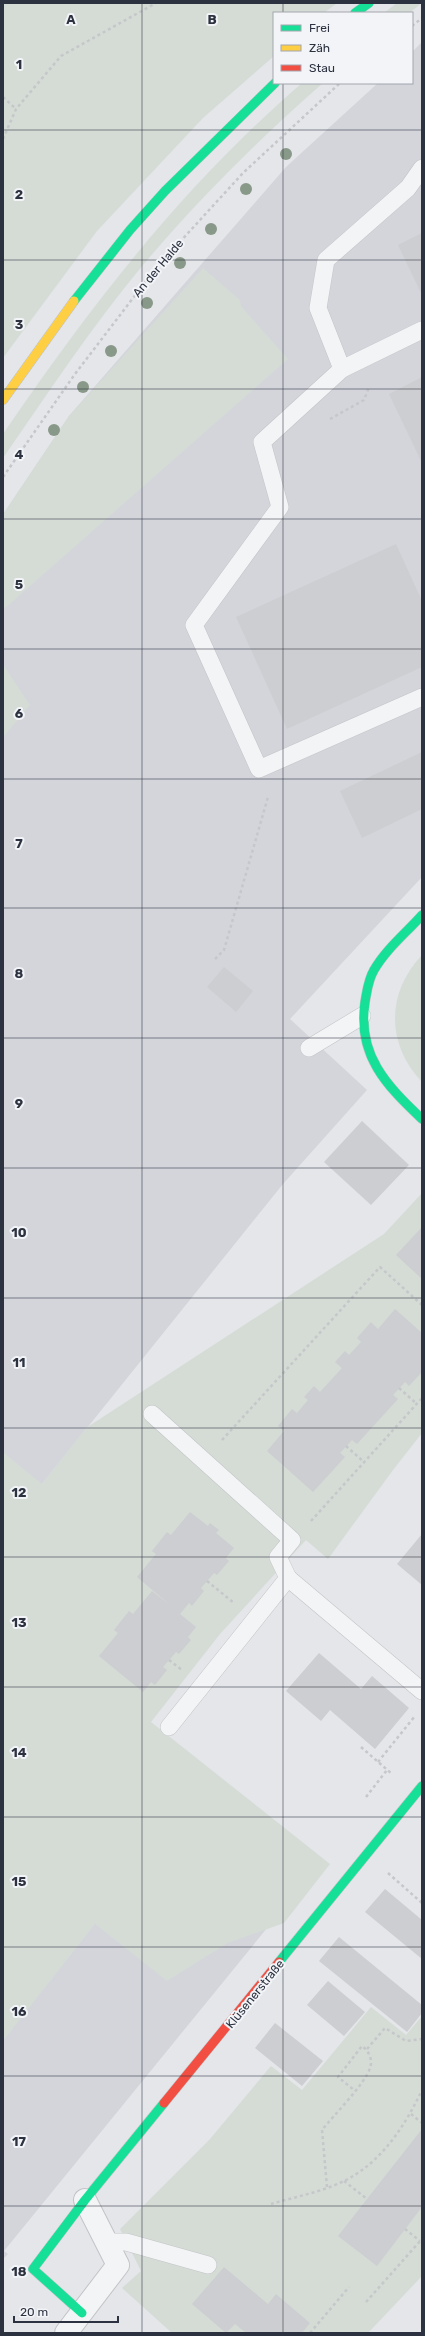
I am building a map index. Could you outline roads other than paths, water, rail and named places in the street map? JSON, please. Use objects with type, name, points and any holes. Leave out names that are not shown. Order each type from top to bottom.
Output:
[{"type":"street","points":[[356,12],[368,3]]},
{"type":"street","points":[[3,400],[81,292],[150,207],[223,131],[274,84]]},
{"type":"street","points":[[422,916],[375,968],[370,978],[362,1016],[362,1033],[369,1057],[397,1097],[422,1119]]},
{"type":"street","name":"Klüsenerstraße","points":[[82,2313],[33,2269],[85,2200],[422,1786]]},
{"type":"street","points":[[66,2333],[118,2265],[85,2200]]},
{"type":"lane","points":[[342,369],[318,308],[326,260],[415,184],[422,168]]},
{"type":"lane","points":[[422,330],[342,369],[262,442],[280,507],[194,624],[259,769],[422,697]]},
{"type":"lane","points":[[309,1048],[362,1016]]},
{"type":"lane","points":[[152,1414],[292,1540],[278,1557],[288,1578],[422,1691]]},
{"type":"lane","points":[[169,1727],[288,1578]]},
{"type":"lane","points":[[106,2242],[126,2242],[208,2265]]}]
